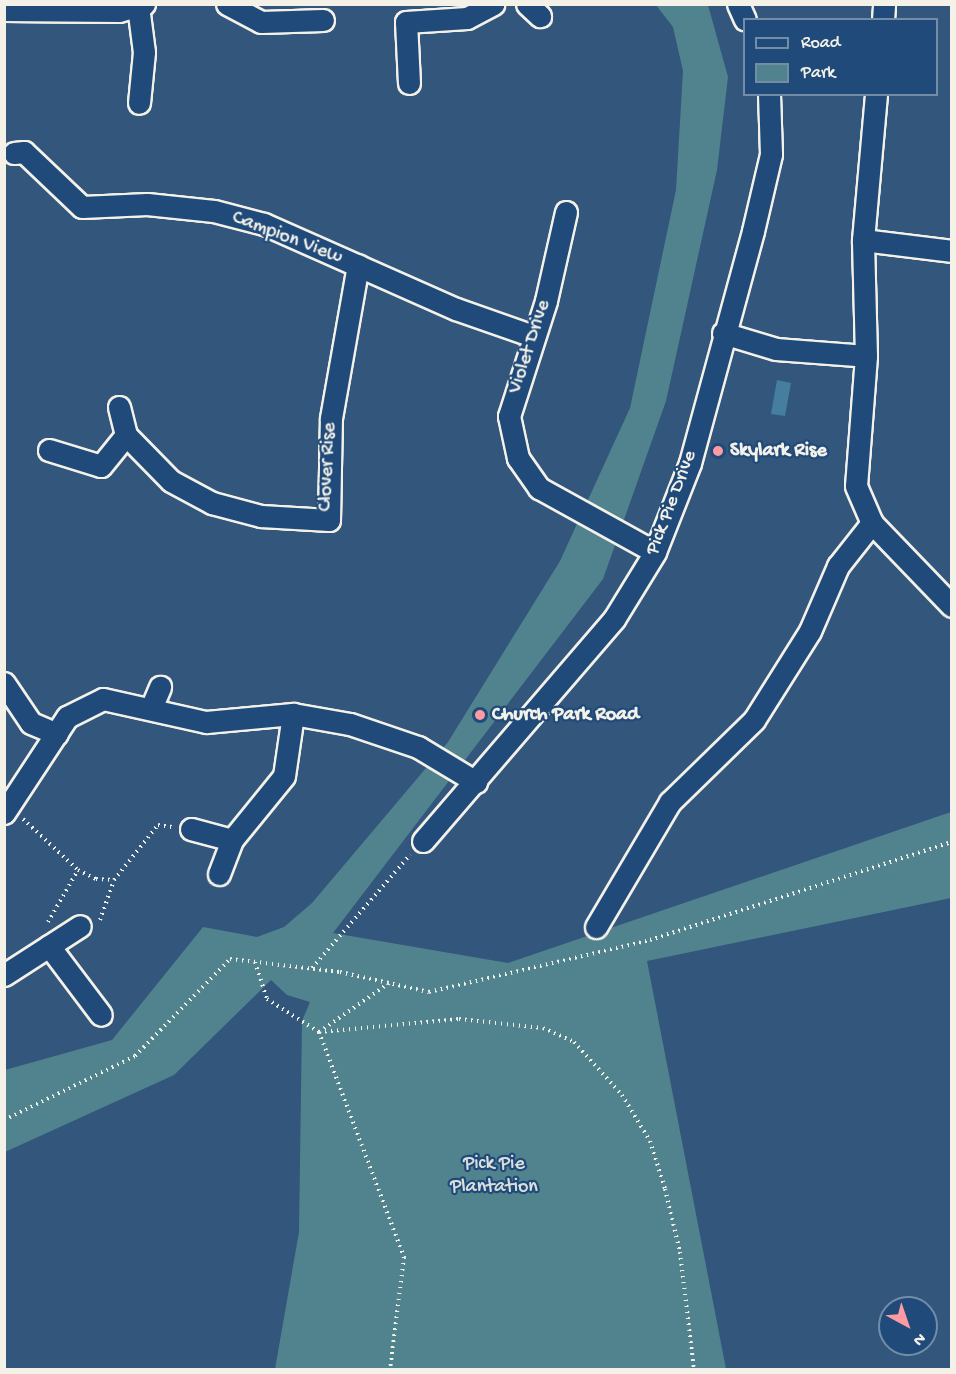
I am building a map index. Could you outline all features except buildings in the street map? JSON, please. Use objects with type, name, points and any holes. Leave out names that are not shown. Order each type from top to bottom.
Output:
[{"type":"street","points":[[227,4],[261,22],[323,20]]},
{"type":"street","points":[[409,83],[406,22],[467,18],[494,4]]},
{"type":"street","points":[[4,10],[141,5],[144,52],[139,103]]},
{"type":"street","name":"Pick Pie Drive","points":[[423,841],[614,619],[655,552],[690,463],[771,154],[769,96]]},
{"type":"street","points":[[876,96],[863,240],[866,356],[856,486],[872,524],[951,606]]},
{"type":"street","name":"Campion View","points":[[14,153],[24,152],[82,207],[147,204],[214,211],[264,224],[532,336]]},
{"type":"street","name":"Violet Drive","points":[[566,212],[509,416],[518,458],[539,488],[655,552]]},
{"type":"street","points":[[863,240],[951,250]]},
{"type":"street","name":"Clover Rise","points":[[126,435],[171,481],[212,502],[261,516],[329,520],[330,418],[358,265]]},
{"type":"street","points":[[723,333],[776,349],[866,356]]},
{"type":"street","points":[[49,450],[101,466],[126,435],[119,407]]},
{"type":"street","points":[[596,927],[670,802],[754,720],[810,631],[838,566],[872,524]]},
{"type":"street","points":[[4,683],[31,723],[57,735]]},
{"type":"street","points":[[152,706],[160,687]]},
{"type":"street","points":[[8,810],[67,717],[103,699],[152,706],[206,722],[293,714],[350,724],[418,747],[476,782]]},
{"type":"street","points":[[219,874],[232,840],[284,776],[293,714]]},
{"type":"street","points":[[191,830],[232,840]]},
{"type":"street","points":[[4,975],[80,926]]},
{"type":"street","points":[[49,946],[101,1015]]},
{"type":"path","points":[[8,810],[78,870],[96,879],[114,880]]},
{"type":"path","points":[[80,926],[98,925],[114,880],[159,825],[191,830]]},
{"type":"path","points":[[312,968],[423,841]]},
{"type":"path","points":[[4,1120],[135,1056],[230,959],[312,968],[429,992],[650,940],[951,842]]},
{"type":"path","points":[[49,946],[52,909],[70,893],[78,870]]},
{"type":"path","points":[[255,962],[267,999],[319,1032],[404,1257],[390,1370]]},
{"type":"path","points":[[319,1032],[390,983]]},
{"type":"path","points":[[319,1032],[459,1019],[543,1028],[574,1042],[622,1095],[650,1141],[680,1252],[694,1370]]},
{"type":"green space","name":"Pick Pie Plantation","points":[[656,5],[708,5],[728,77],[717,170],[666,401],[603,579],[333,933],[508,963],[951,812],[951,898],[647,961],[726,1369],[275,1369],[299,1232],[302,1021],[310,1002],[287,995],[271,980],[174,1075],[5,1152],[5,1070],[112,1040],[203,927],[257,937],[284,927],[312,903],[448,742],[560,561],[630,408],[676,190],[683,71],[673,27]]},
{"type":"water","points":[[777,380],[791,383],[785,416],[771,414]]},
{"type":"place","name":"Skylark Rise","points":[[718,451]]},
{"type":"place","name":"Church Park Road","points":[[480,715]]}]
